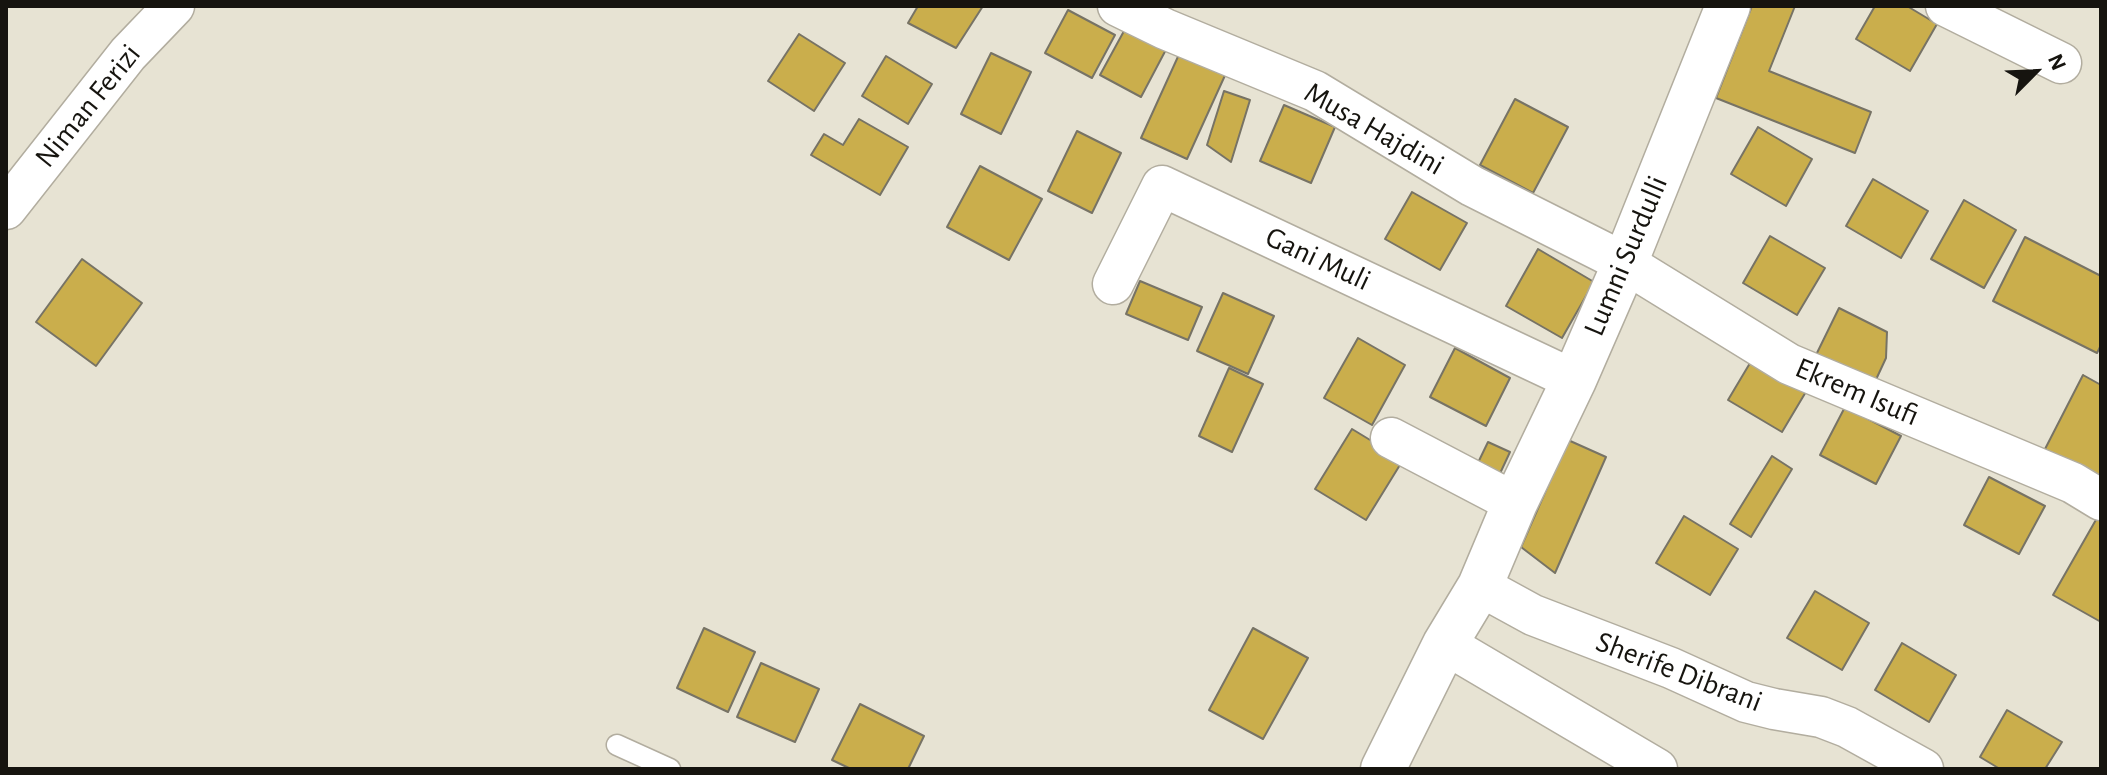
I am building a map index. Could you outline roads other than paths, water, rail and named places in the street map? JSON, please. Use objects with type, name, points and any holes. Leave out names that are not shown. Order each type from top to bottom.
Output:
[{"type":"street","name":"Niman Ferizi","points":[[6,209],[128,54],[174,6]]},
{"type":"street","name":"Musa Hajdini","points":[[1118,6],[1165,29],[1315,91],[1472,186],[1625,263]]},
{"type":"street","name":"Lumni Surdulli","points":[[1383,769],[1445,644],[1480,586],[1515,503],[1574,380],[1625,263],[1728,6]]},
{"type":"street","points":[[1946,6],[2061,63]]},
{"type":"street","name":"Gani Muli","points":[[1113,284],[1162,186],[1574,380]]},
{"type":"street","name":"Ekrem Isufi","points":[[1625,263],[1789,364],[2073,483],[2101,500]]},
{"type":"street","points":[[1391,438],[1515,503]]},
{"type":"street","name":"Sherife Dibrani","points":[[1480,586],[1533,615],[1671,668],[1746,702],[1821,717],[1847,727],[1923,769]]},
{"type":"street","points":[[1445,644],[1657,769]]},
{"type":"lane","points":[[617,745],[670,769]]}]
